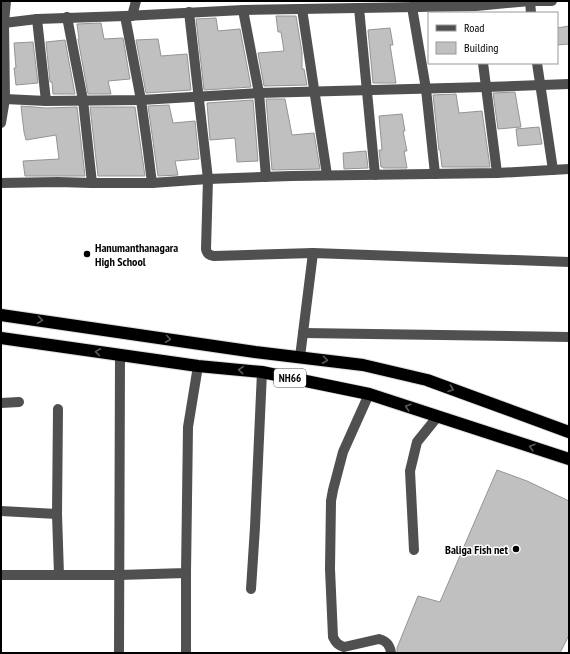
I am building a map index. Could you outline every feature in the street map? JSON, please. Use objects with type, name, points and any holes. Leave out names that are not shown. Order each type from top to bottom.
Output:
[{"type":"highway","name":"NH66","points":[[1,315],[247,351],[363,365],[427,380],[569,432]]},
{"type":"highway","name":"NH66","points":[[1,338],[198,366],[262,372],[369,394],[569,459]]},
{"type":"street","points":[[1,123],[5,99],[4,23],[6,1]]},
{"type":"street","points":[[136,1],[128,16],[152,183]]},
{"type":"street","points":[[4,23],[67,17],[302,9],[337,5],[359,8],[412,7],[476,9],[530,2],[552,1]]},
{"type":"street","points":[[530,2],[531,12]]},
{"type":"street","points":[[412,7],[426,89],[436,174]]},
{"type":"street","points":[[359,8],[375,175]]},
{"type":"street","points":[[302,9],[327,175]]},
{"type":"street","points":[[243,10],[259,93],[266,177]]},
{"type":"street","points":[[189,12],[208,179],[206,249],[209,255],[312,253],[569,262]]},
{"type":"street","points":[[67,17],[83,100],[92,183]]},
{"type":"street","points":[[37,19],[46,101]]},
{"type":"street","points":[[483,64],[497,173]]},
{"type":"street","points":[[537,64],[553,170]]},
{"type":"street","points":[[5,99],[46,101],[141,100],[259,93],[569,84]]},
{"type":"street","points":[[1,183],[152,183],[266,177],[497,173],[569,169]]},
{"type":"street","points":[[300,357],[312,253]]},
{"type":"street","points":[[303,333],[569,337]]},
{"type":"street","points":[[119,653],[120,355]]},
{"type":"street","points":[[186,653],[188,427],[198,366]]},
{"type":"street","points":[[251,589],[262,372]]},
{"type":"street","points":[[369,394],[343,452],[333,490],[330,569],[333,637],[335,643],[344,647],[379,639],[383,640],[390,646],[391,653]]},
{"type":"street","points":[[1,403],[19,402]]},
{"type":"street","points":[[58,409],[57,514],[59,576]]},
{"type":"street","points":[[414,550],[410,471],[417,442],[438,416]]},
{"type":"street","points":[[1,511],[57,514]]},
{"type":"street","points":[[1,575],[59,576],[186,573]]},
{"type":"building","points":[[276,16],[296,16],[302,52],[302,69],[304,69],[307,85],[264,86],[258,53],[284,51],[281,32],[278,32]]},
{"type":"building","points":[[216,18],[218,31],[240,29],[251,87],[204,90],[196,19]]},
{"type":"building","points":[[101,23],[104,39],[123,38],[130,79],[108,81],[111,94],[88,94],[78,39],[77,24]]},
{"type":"building","points":[[569,26],[569,44],[558,45],[558,28]]},
{"type":"building","points":[[390,28],[393,45],[390,45],[396,83],[373,83],[368,30]]},
{"type":"building","points":[[158,39],[161,56],[187,54],[191,90],[146,93],[136,40]]},
{"type":"building","points":[[65,40],[75,94],[53,94],[52,82],[50,82],[46,42]]},
{"type":"building","points":[[33,42],[38,83],[16,85],[14,43]]},
{"type":"building","points":[[515,92],[521,127],[498,129],[493,93]]},
{"type":"building","points":[[456,94],[459,113],[482,111],[490,167],[442,167],[433,95]]},
{"type":"building","points":[[266,99],[285,99],[292,135],[314,133],[320,169],[272,170]]},
{"type":"building","points":[[253,100],[258,161],[237,162],[235,138],[210,140],[207,103]]},
{"type":"building","points":[[169,105],[173,123],[195,121],[199,159],[175,161],[178,175],[158,176],[148,106]]},
{"type":"building","points":[[21,106],[46,108],[77,107],[85,176],[25,176],[23,161],[59,159],[56,135],[26,140]]},
{"type":"building","points":[[90,107],[135,107],[145,176],[98,176]]},
{"type":"building","points":[[402,114],[405,131],[403,131],[407,151],[404,151],[407,168],[383,168],[381,167],[379,150],[382,150],[379,116]]},
{"type":"building","points":[[539,127],[542,144],[518,146],[516,129]]},
{"type":"building","points":[[366,151],[368,168],[344,169],[343,153]]},
{"type":"building","name":"Baliga Fish net","points":[[497,470],[527,481],[569,501],[569,635],[560,653],[397,653],[397,648],[418,596],[440,602]]},
{"type":"place","name":"Hanumanthanagara High School","points":[[87,254]]},
{"type":"place","name":"Baliga Fish net","points":[[516,549]]}]
